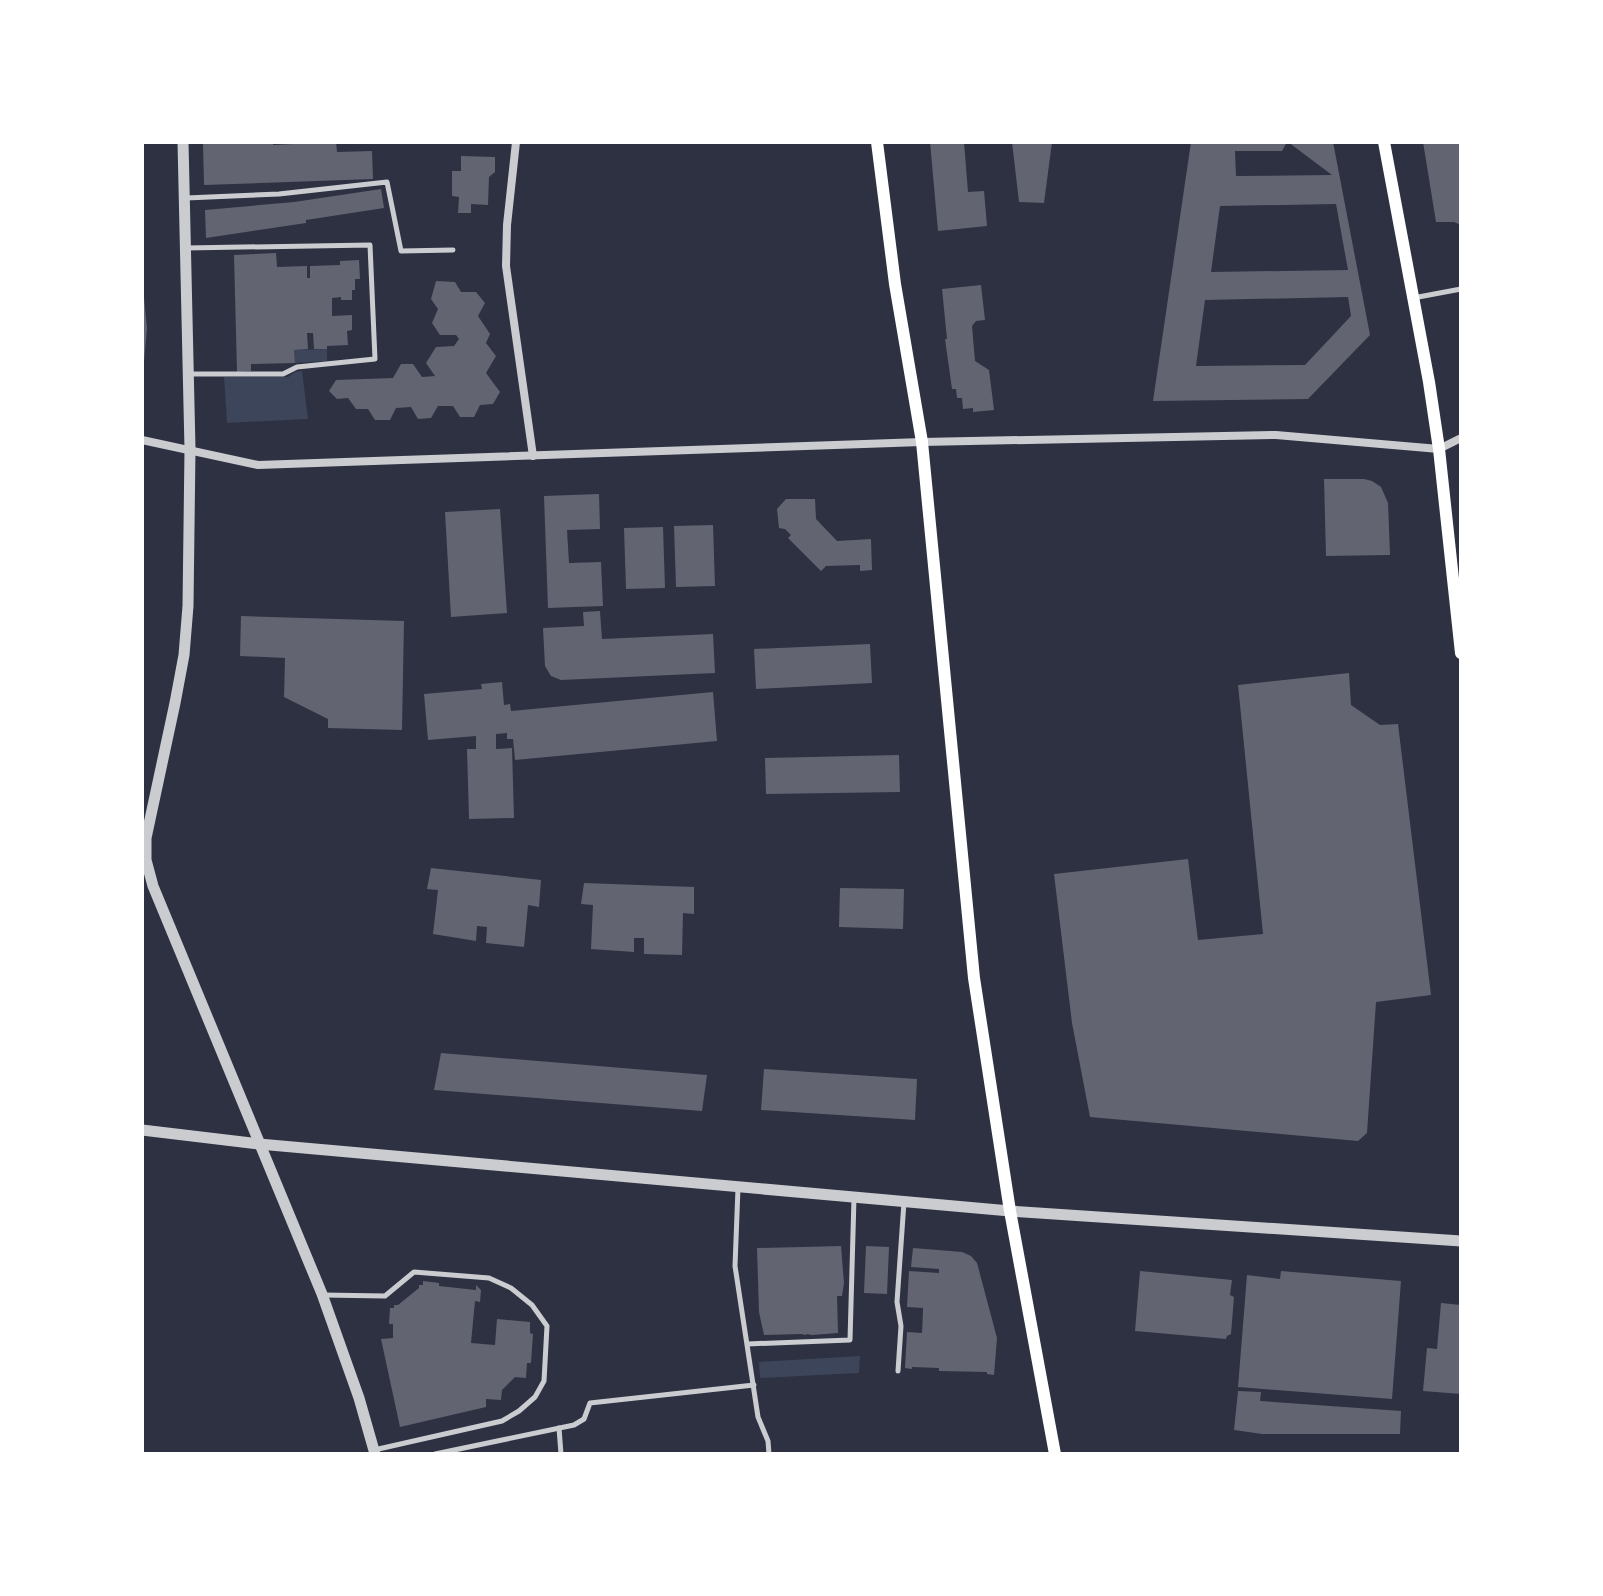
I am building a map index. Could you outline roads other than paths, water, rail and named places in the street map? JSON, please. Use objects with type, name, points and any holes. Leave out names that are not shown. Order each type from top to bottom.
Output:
[{"type":"main road","points":[[877,142],[895,284],[922,442],[974,978],[1010,1211],[1055,1454]]},
{"type":"main road","points":[[1384,142],[1429,382],[1458,588],[1461,653]]},
{"type":"street","points":[[183,142],[190,449],[188,606],[184,655],[144,860],[322,1294],[359,1398],[374,1452]]},
{"type":"street","points":[[516,142],[506,266],[533,456]]},
{"type":"street","points":[[142,440],[258,465],[922,442],[1276,435],[1439,449],[1461,438]]},
{"type":"street","points":[[142,1130],[259,1144],[1010,1211],[1461,1241]]},
{"type":"lane","points":[[185,198],[279,194],[387,182],[401,251],[453,250]]},
{"type":"lane","points":[[186,248],[370,245],[375,359],[297,367],[283,374],[188,374]]},
{"type":"lane","points":[[1412,298],[1461,289]]},
{"type":"lane","points":[[738,1187],[735,1266],[758,1417],[768,1441],[769,1454]]},
{"type":"lane","points":[[748,1344],[850,1340],[854,1197]]},
{"type":"lane","points":[[898,1371],[901,1326],[897,1302],[904,1201]]},
{"type":"lane","points":[[322,1294],[385,1296],[414,1272],[489,1278],[511,1288],[532,1305],[547,1326],[544,1381],[535,1397],[519,1411],[502,1421],[374,1452]]},
{"type":"lane","points":[[435,1454],[574,1425],[584,1419],[590,1403],[754,1385]]},
{"type":"lane","points":[[559,1428],[561,1454]]}]
